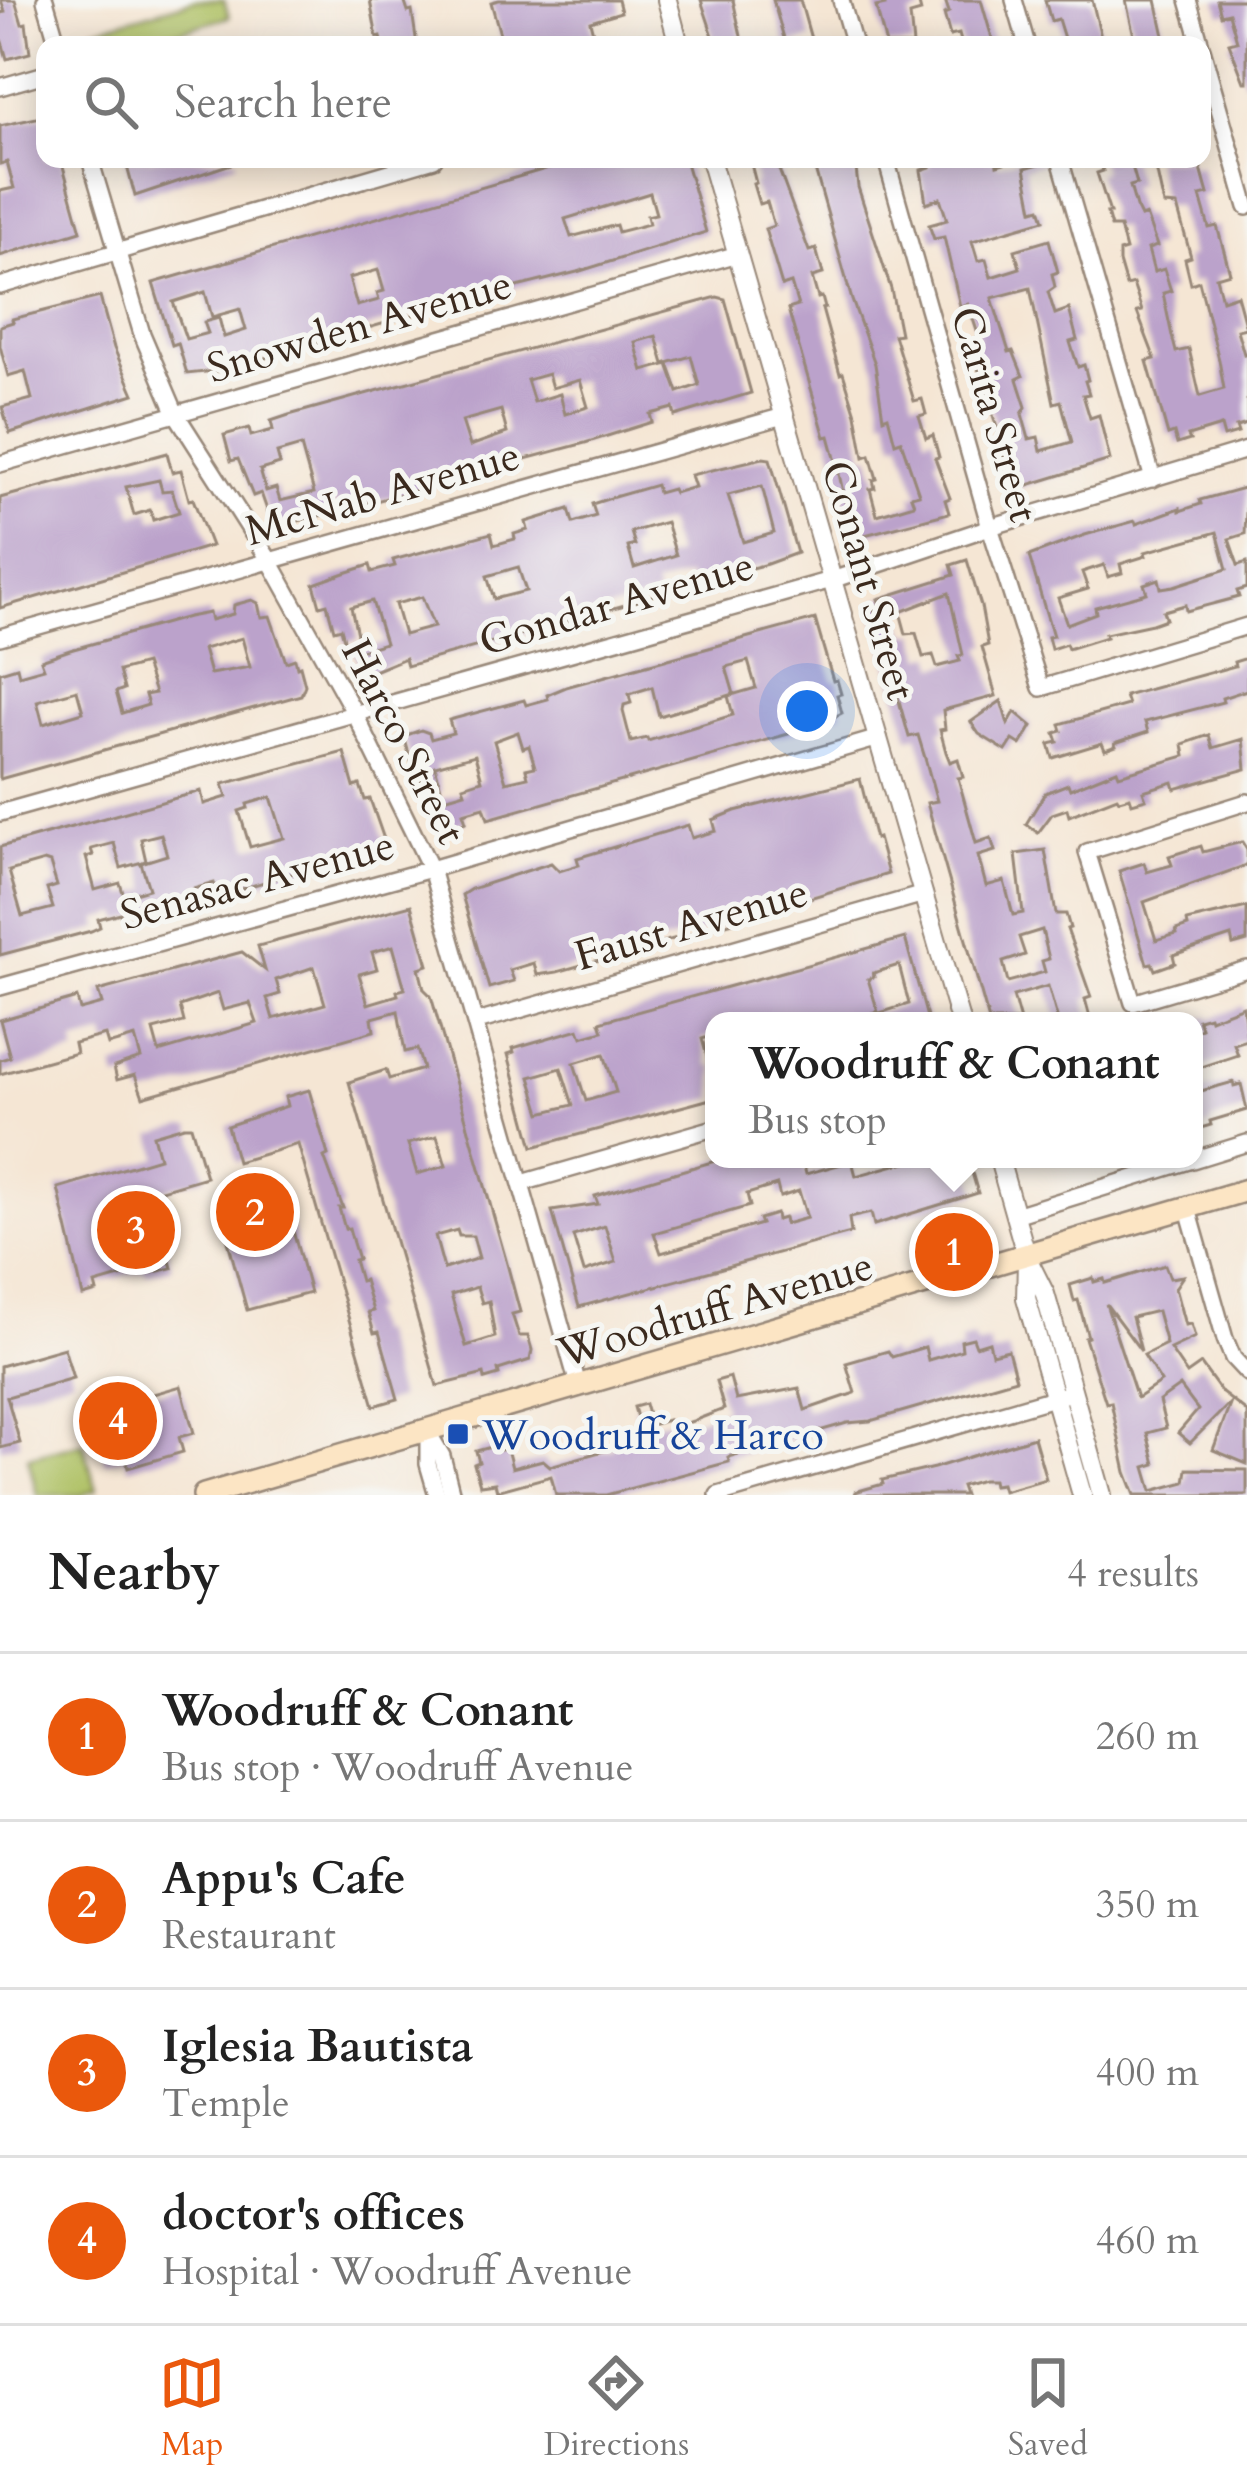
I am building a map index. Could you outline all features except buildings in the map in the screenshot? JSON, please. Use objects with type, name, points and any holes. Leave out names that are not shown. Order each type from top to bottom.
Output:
[{"type":"main road","name":"Woodruff Avenue","points":[[203,1495],[1247,1190]]},
{"type":"street","points":[[45,0],[55,36]]},
{"type":"street","points":[[667,0],[677,36]]},
{"type":"street","points":[[841,0],[851,36]]},
{"type":"street","points":[[1014,0],[1024,36]]},
{"type":"street","points":[[1188,0],[1199,36]]},
{"type":"street","points":[[0,87],[36,77]]},
{"type":"street","points":[[1211,79],[1247,208]]},
{"type":"street","name":"Harco Street","points":[[93,168],[142,334],[176,414],[270,561],[354,712],[431,869],[579,1388]]},
{"type":"street","points":[[0,286],[404,168]]},
{"type":"street","name":"Conant Street","points":[[713,168],[957,1012]]},
{"type":"street","name":"Carita Street","points":[[889,168],[990,527],[1041,688],[1247,626]]},
{"type":"street","points":[[1063,168],[1154,479]]},
{"type":"street","name":"Snowden Avenue","points":[[0,464],[738,254]]},
{"type":"street","name":"McNab Avenue","points":[[0,637],[784,416]]},
{"type":"street","name":"Gondar Avenue","points":[[0,813],[835,579],[1247,450]]},
{"type":"street","name":"Senasac Avenue","points":[[0,987],[879,739]]},
{"type":"street","points":[[1247,802],[1087,852],[1133,1003],[1247,969]]},
{"type":"street","name":"Faust Avenue","points":[[477,1022],[924,894]]},
{"type":"street","points":[[522,1184],[705,1131]]},
{"type":"street","points":[[1203,1157],[1247,1143]]},
{"type":"street","points":[[1002,1168],[1027,1258],[1045,1294],[1082,1495]]},
{"type":"street","points":[[1015,1215],[1166,1168]]},
{"type":"street","points":[[1188,1209],[1225,1339],[1233,1358],[1247,1373]]},
{"type":"street","points":[[718,1495],[1063,1396]]},
{"type":"street","points":[[1063,1396],[1102,1495]]},
{"type":"street","points":[[428,1432],[428,1464],[436,1495]]},
{"type":"street","points":[[428,1432],[442,1456],[452,1495]]},
{"type":"green space","points":[[195,0],[224,0],[229,17],[163,36],[93,36],[91,30]]},
{"type":"green space","points":[[83,1443],[97,1490],[81,1495],[37,1495],[28,1457]]},
{"type":"place","name":"Appu's Cafe","points":[[255,1212]]},
{"type":"place","name":"Iglesia Bautista","points":[[136,1230]]},
{"type":"place","name":"Woodruff & Conant","points":[[954,1252]]},
{"type":"place","name":"doctor's offices","points":[[118,1421]]},
{"type":"place","name":"Woodruff & Harco","points":[[458,1434]]}]
